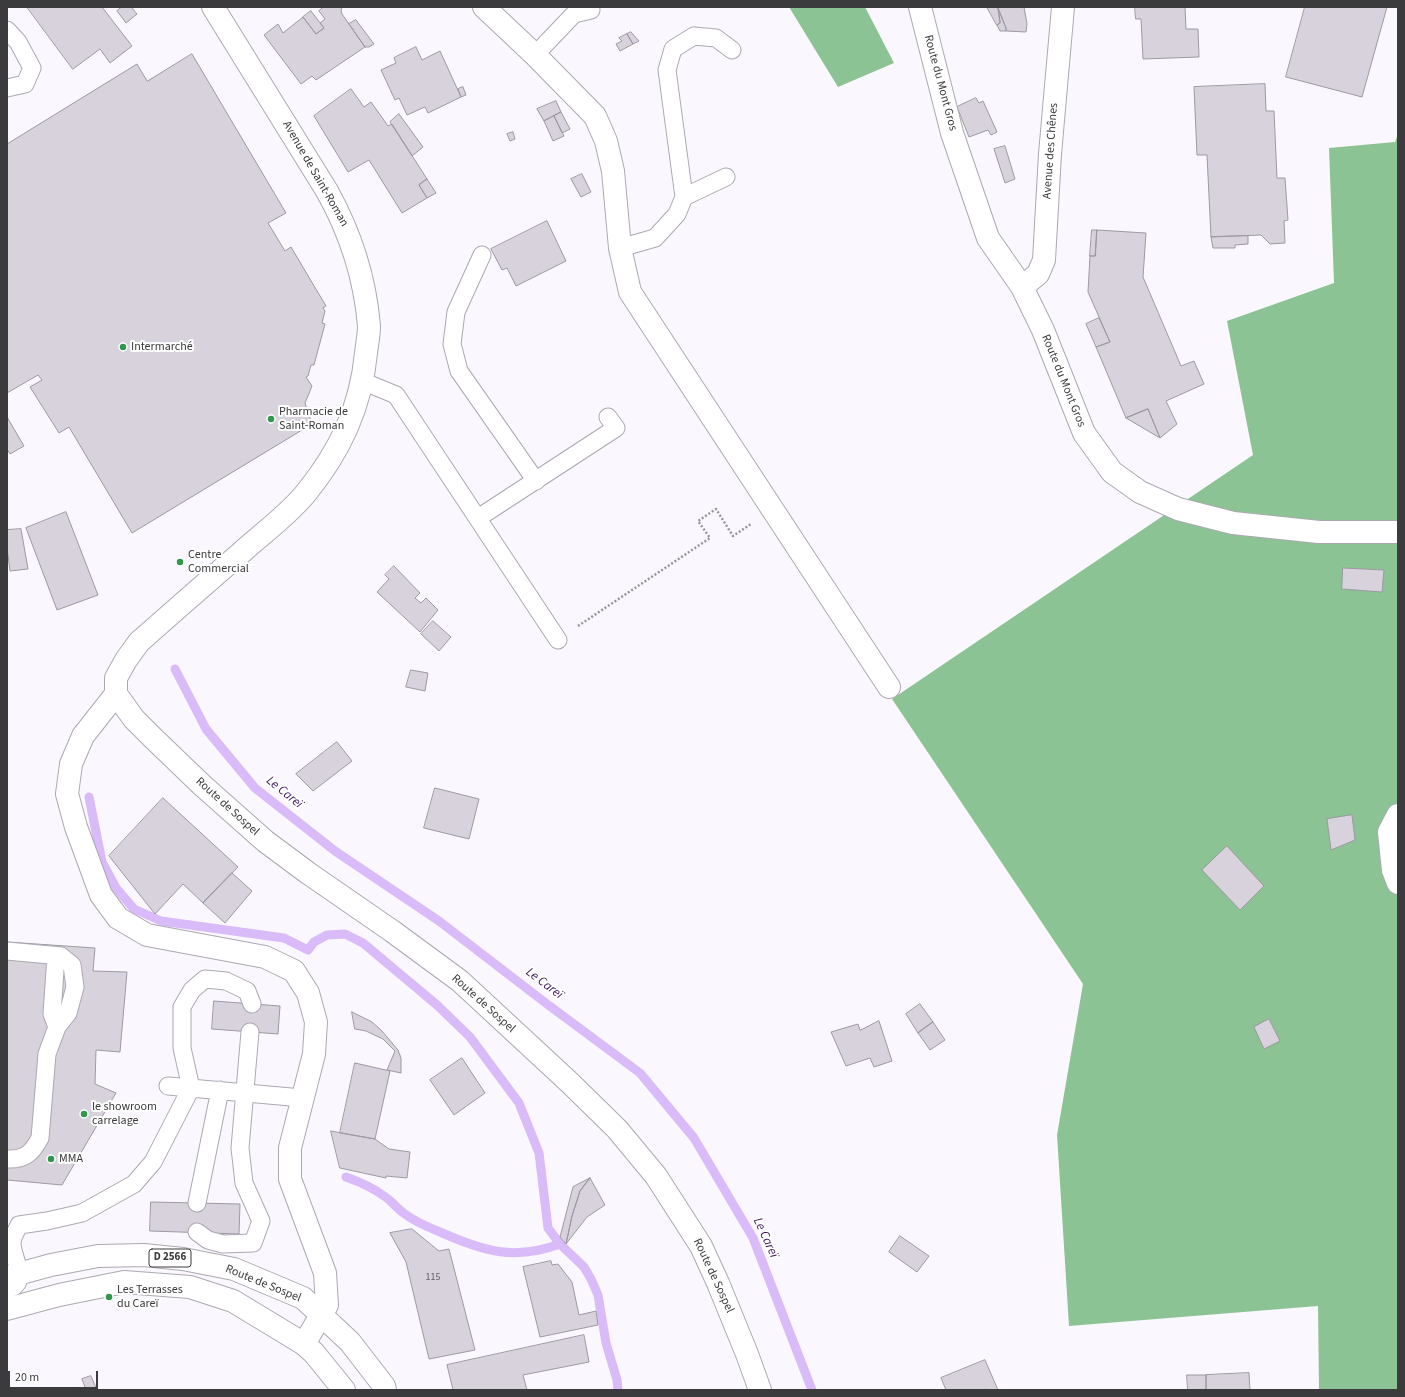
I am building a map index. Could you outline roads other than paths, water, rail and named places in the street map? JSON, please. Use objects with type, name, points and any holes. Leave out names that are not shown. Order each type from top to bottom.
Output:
[{"type":"street","name":"Avenue de Saint-Roman","points":[[116,694],[116,678],[126,660],[139,642],[282,517],[305,494],[338,446],[355,410],[362,381],[369,327],[361,272],[350,237],[339,212],[327,191],[213,7]]},
{"type":"street","points":[[484,7],[596,116],[606,141],[613,171],[620,248],[630,292],[890,687]]},
{"type":"street","name":"Route du Mont Gros","points":[[920,7],[952,133],[988,238],[1022,287],[1043,330],[1084,433],[1112,472],[1140,492],[1178,508],[1233,522],[1319,532],[1398,532]]},
{"type":"street","name":"Avenue des Chênes","points":[[1022,287],[1038,274],[1044,260],[1050,154],[1063,7]]},
{"type":"street","points":[[116,694],[83,736],[71,764],[67,794],[76,827],[101,895],[118,918],[147,935],[265,957],[294,971],[308,994],[316,1022],[314,1054],[290,1148],[290,1179],[325,1273],[326,1305],[304,1344]]},
{"type":"street","name":"Route de Sospel","points":[[116,694],[134,719],[152,737],[202,786],[265,841],[308,873],[392,931],[460,982],[569,1082],[617,1129],[656,1176],[701,1246],[718,1283],[760,1390]]},
{"type":"street","points":[[1398,815],[1389,832],[1393,870],[1398,883]]},
{"type":"street","name":"Route de Sospel","points":[[11,1280],[51,1265],[98,1256],[144,1255],[183,1259],[234,1269],[303,1298],[350,1342],[384,1386],[385,1390]]},
{"type":"street","name":"D 2566","points":[[7,1309],[59,1295],[124,1282],[190,1287],[233,1301],[304,1344],[314,1353],[344,1390]]},
{"type":"lane","points":[[535,55],[574,14],[591,10]]},
{"type":"lane","points":[[7,30],[18,42],[32,68],[25,84],[7,88]]},
{"type":"lane","points":[[620,248],[655,238],[677,214],[684,197],[667,70],[673,49],[694,36],[716,38],[732,50]]},
{"type":"lane","points":[[684,197],[726,177]]},
{"type":"lane","points":[[482,255],[456,312],[452,344],[459,371],[536,481]]},
{"type":"lane","points":[[362,381],[396,395],[558,640]]},
{"type":"lane","points":[[478,518],[616,428],[608,417]]},
{"type":"lane","points":[[7,951],[61,956],[72,965],[75,988],[68,1014],[57,1027],[47,1054],[40,1138],[35,1147],[26,1157],[7,1159]]},
{"type":"lane","points":[[11,1280],[13,1222],[47,1221],[82,1213],[134,1184],[153,1162],[191,1088],[182,1048],[182,1008],[192,990],[205,979],[226,981],[247,992],[252,1004]]},
{"type":"lane","points":[[197,1232],[208,1240],[223,1244],[253,1243],[261,1221],[244,1183],[240,1148],[250,1032]]},
{"type":"lane","points":[[168,1086],[302,1098]]},
{"type":"lane","points":[[197,1203],[220,1090]]},
{"type":"waterway","name":"Le Careï","points":[[175,669],[206,729],[255,788],[335,851],[439,921],[640,1073],[694,1138],[753,1238],[812,1390]]},
{"type":"waterway","points":[[89,797],[102,862],[116,888],[134,909],[161,921],[284,938],[308,950],[314,942],[327,935],[345,934],[363,943],[437,1005],[470,1037],[519,1103],[539,1153],[548,1228],[560,1244],[584,1267],[598,1295],[606,1343],[617,1380],[618,1390]]},
{"type":"waterway","points":[[346,1177],[375,1190],[417,1222],[456,1239],[485,1249],[513,1253],[528,1252],[560,1244]]},
{"type":"place","name":"Intermarché","points":[[123,347]]},
{"type":"place","name":"Pharmacie de Saint-Roman","points":[[271,419]]},
{"type":"place","name":"Centre Commercial","points":[[180,562]]},
{"type":"place","name":"le showroom carrelage","points":[[84,1114]]},
{"type":"place","name":"MMA","points":[[51,1159]]},
{"type":"place","name":"Les Terrasses du Careï","points":[[109,1297]]}]
